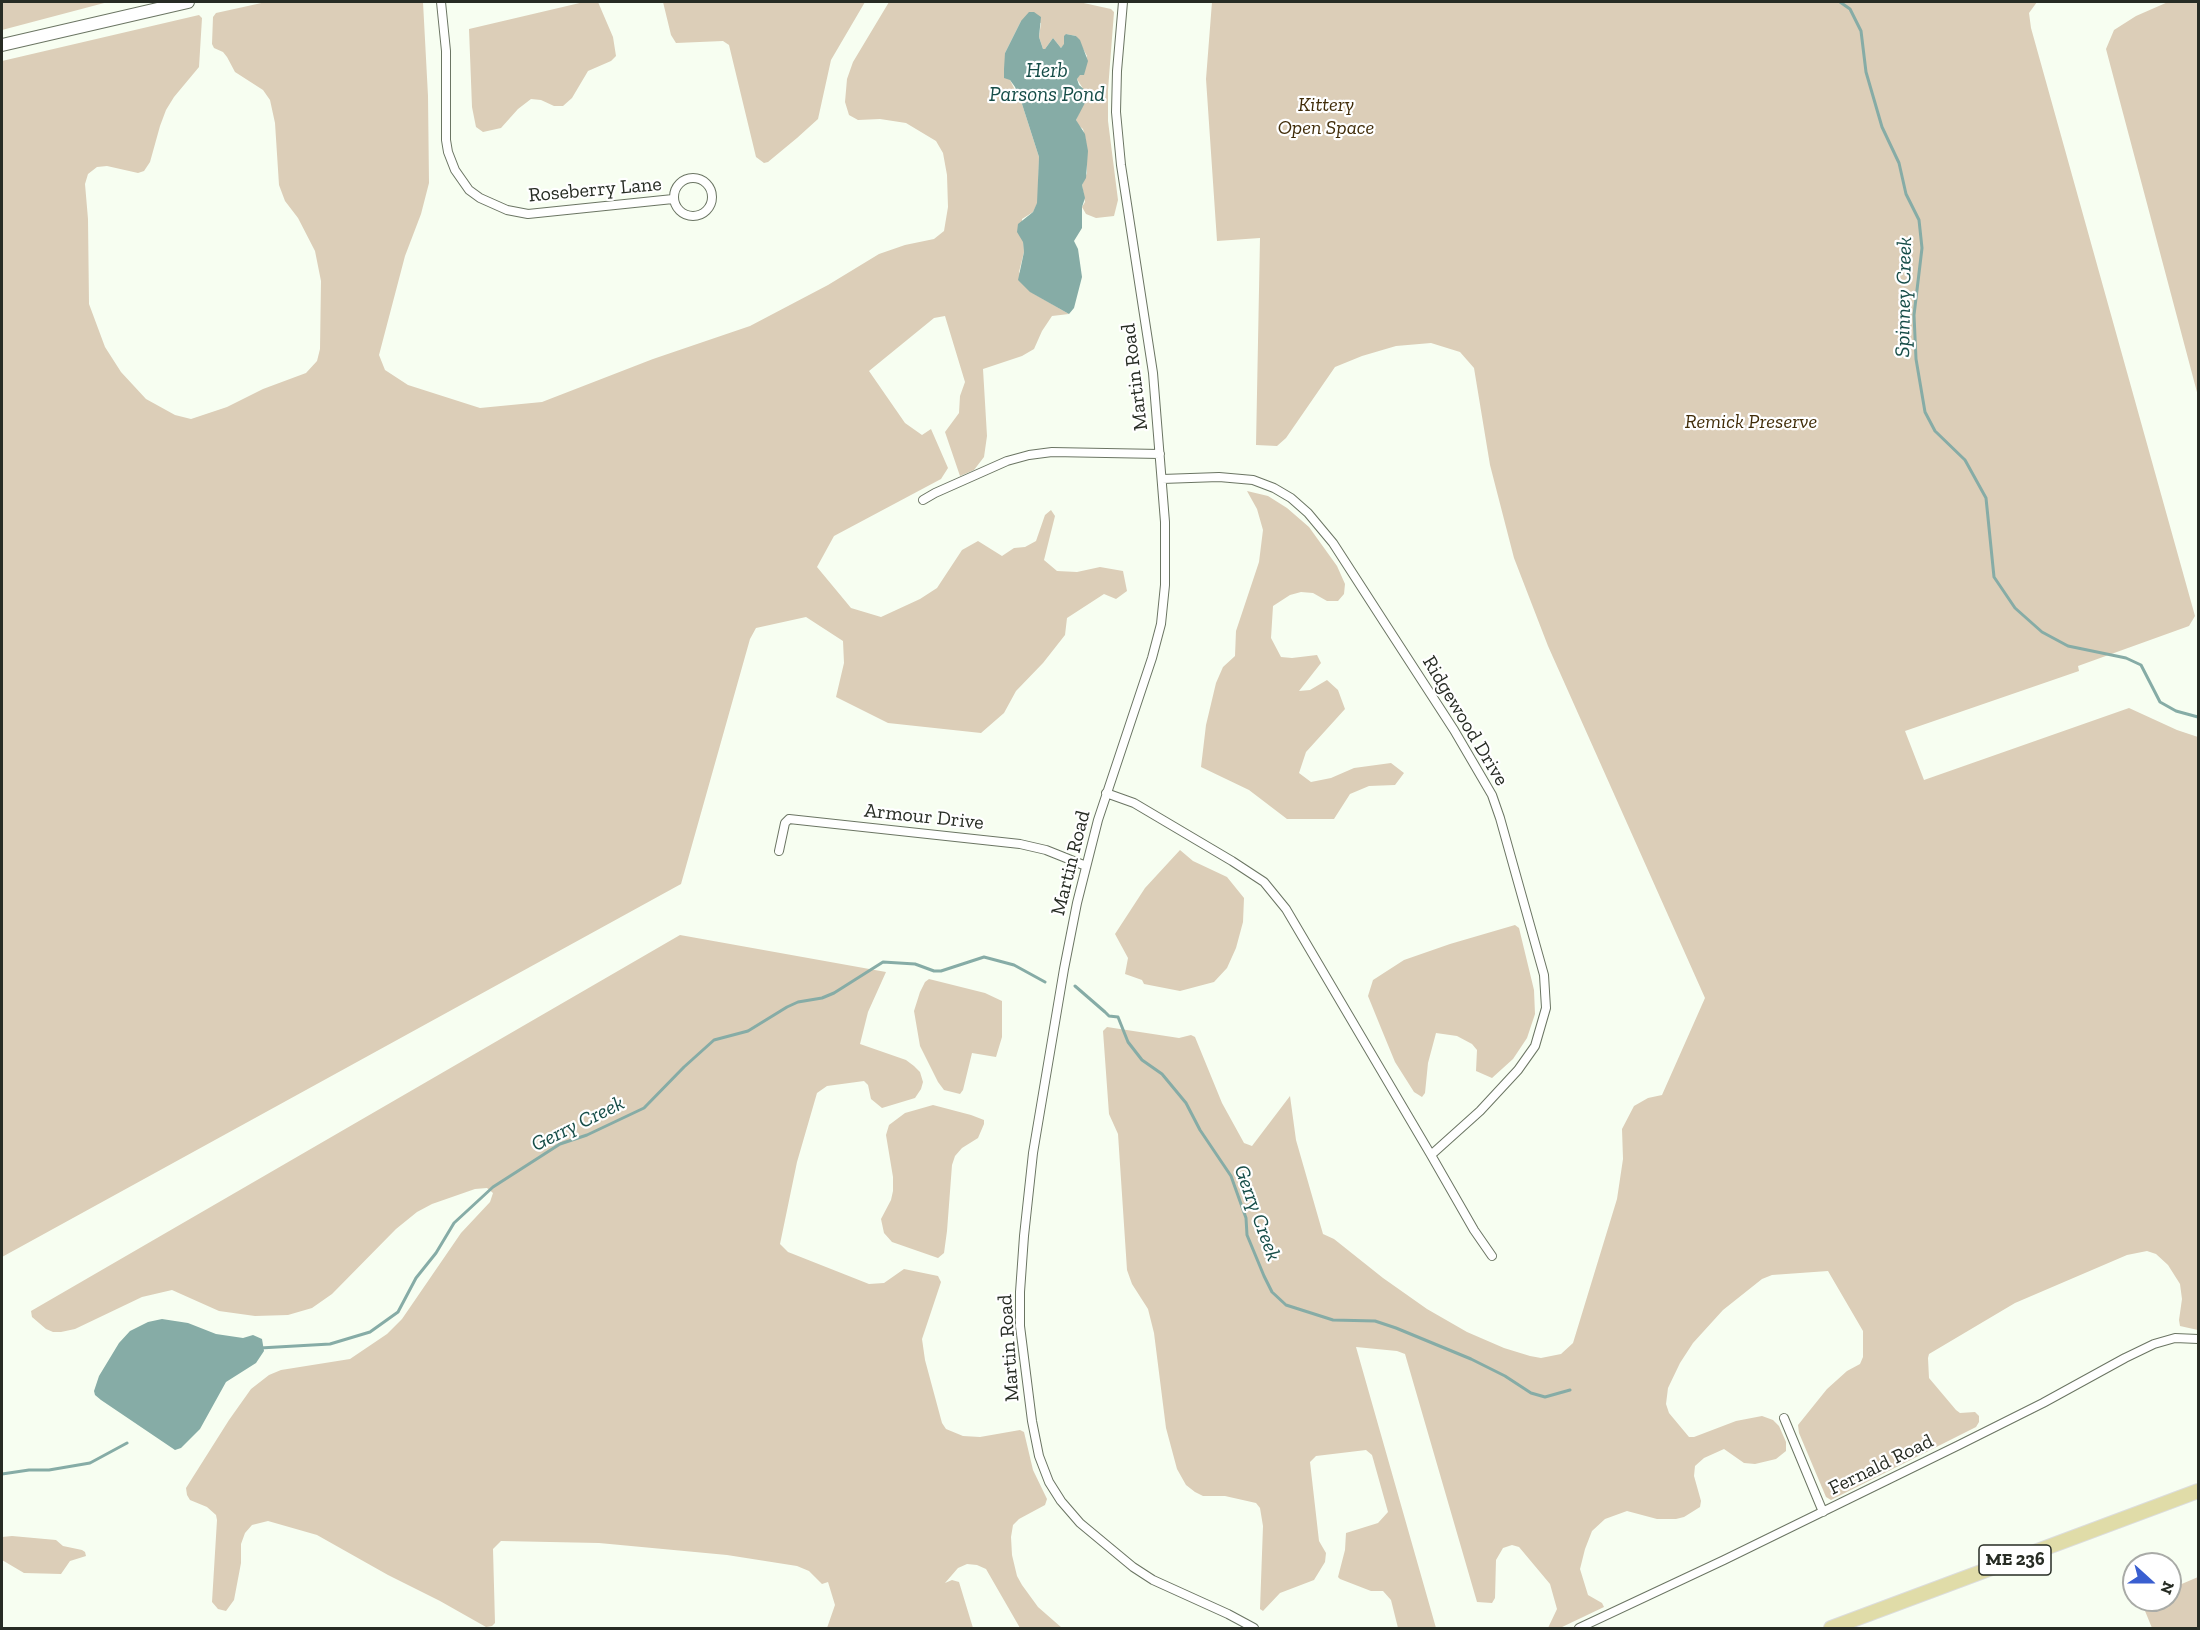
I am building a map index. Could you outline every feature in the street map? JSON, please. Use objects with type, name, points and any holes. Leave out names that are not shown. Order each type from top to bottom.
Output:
[{"type":"main road","name":"ME 236","points":[[1831,1629],[2199,1491]]},
{"type":"street","points":[[2,45],[188,2]]},
{"type":"street","name":"Roseberry Lane","points":[[441,2],[446,51],[446,140],[455,170],[469,190],[480,198],[507,210],[528,214],[673,199]]},
{"type":"street","name":"Martin Road","points":[[1123,2],[1116,92],[1118,140],[1153,373],[1166,539],[1165,585],[1161,624],[1152,658],[1106,793],[1086,866],[1064,969],[1036,1126],[1024,1236],[1020,1326],[1030,1408],[1038,1450],[1046,1476],[1061,1501],[1080,1524],[1102,1544],[1153,1580],[1228,1614],[1254,1629]]},
{"type":"street","name":"Roseberry Lane","points":[[694,178],[706,183],[712,196],[708,210],[694,217],[680,212],[673,199],[680,182],[694,178]]},
{"type":"street","points":[[923,501],[935,493],[1000,464],[1029,454],[1052,452],[1160,454]]},
{"type":"street","name":"Ridgewood Drive","points":[[1162,479],[1219,477],[1253,480],[1291,498],[1308,513],[1333,543],[1463,745],[1492,795],[1541,965],[1546,992],[1546,1008],[1535,1046],[1518,1070],[1480,1111],[1431,1155]]},
{"type":"street","points":[[1106,793],[1134,803],[1264,882],[1286,909],[1474,1230],[1492,1256]]},
{"type":"street","name":"Armour Drive","points":[[779,851],[785,823],[789,819],[1020,844],[1046,850],[1086,866]]},
{"type":"street","name":"Fernald Road","points":[[1579,1629],[2043,1403],[2154,1344],[2175,1338],[2199,1339]]},
{"type":"street","points":[[1784,1418],[1823,1512]]},
{"type":"green space","points":[[2,2],[108,2],[2,30]]},
{"type":"green space","points":[[266,2],[423,2],[428,96],[429,183],[421,214],[405,256],[379,355],[385,370],[408,385],[480,408],[542,402],[653,359],[750,326],[828,285],[879,254],[905,245],[934,239],[944,231],[948,207],[947,175],[943,153],[936,141],[906,123],[880,119],[858,120],[849,115],[845,102],[847,79],[853,62],[889,2],[1079,2],[1111,9],[1114,12],[1108,121],[1118,200],[1114,216],[1096,218],[1086,214],[1082,207],[1085,202],[1082,185],[1087,173],[1086,141],[1083,129],[1076,120],[1087,95],[1077,79],[1087,56],[1076,36],[1066,34],[1065,44],[1061,48],[1053,38],[1043,49],[1039,37],[1041,23],[1021,21],[1005,53],[1010,80],[1022,104],[1039,157],[1038,202],[1033,212],[1022,219],[1024,252],[1019,272],[1031,292],[1069,314],[1052,316],[1034,349],[1022,356],[983,369],[987,436],[984,457],[974,470],[960,476],[945,432],[959,413],[960,396],[965,382],[945,316],[934,318],[869,371],[905,423],[922,435],[931,429],[948,468],[941,479],[834,536],[817,567],[851,608],[881,617],[920,599],[937,588],[962,550],[978,541],[1002,556],[1014,548],[1025,547],[1036,541],[1045,515],[1051,510],[1055,516],[1044,560],[1057,571],[1077,572],[1100,567],[1123,571],[1127,591],[1116,599],[1104,594],[1067,618],[1065,635],[1043,663],[1016,691],[1004,713],[981,733],[888,723],[836,697],[844,663],[843,641],[806,617],[756,628],[750,639],[681,884],[2,1257],[2,61],[199,15],[202,18],[199,67],[166,110],[150,162],[144,171],[138,173],[107,166],[97,167],[88,174],[85,184],[88,219],[89,304],[105,347],[121,372],[146,399],[175,415],[191,419],[227,407],[263,389],[306,373],[317,361],[320,349],[321,281],[315,251],[298,218],[285,201],[279,185],[275,123],[270,100],[263,90],[235,72],[223,52],[214,48],[212,44],[213,17],[216,13]]},
{"type":"green space","points":[[584,2],[598,2],[613,37],[616,56],[611,61],[588,71],[572,98],[563,106],[554,106],[541,100],[531,99],[518,109],[501,128],[483,132],[476,127],[472,107],[469,29]]},
{"type":"green space","points":[[663,2],[865,2],[831,60],[818,119],[764,163],[756,157],[729,45],[723,41],[676,43],[671,35]]},
{"type":"green space","points":[[1212,2],[2037,2],[2029,13],[2031,28],[2195,616],[2189,626],[2078,666],[2079,671],[1905,731],[1924,780],[2129,708],[2198,737],[2198,1330],[2180,1326],[2182,1299],[2180,1284],[2168,1265],[2156,1254],[2147,1251],[2127,1255],[2015,1303],[1929,1354],[1929,1378],[1956,1410],[1960,1413],[1975,1412],[1979,1416],[1976,1427],[1831,1500],[1826,1497],[1799,1433],[1798,1425],[1827,1389],[1847,1371],[1860,1364],[1863,1357],[1863,1331],[1828,1271],[1772,1275],[1762,1279],[1723,1310],[1693,1343],[1668,1388],[1666,1404],[1669,1413],[1689,1437],[1736,1421],[1762,1416],[1773,1420],[1779,1426],[1786,1442],[1786,1451],[1776,1459],[1755,1464],[1744,1463],[1724,1449],[1704,1458],[1695,1466],[1694,1476],[1701,1501],[1700,1507],[1684,1517],[1657,1519],[1627,1511],[1605,1519],[1592,1531],[1580,1569],[1588,1595],[1602,1603],[1604,1607],[1560,1628],[1548,1628],[1557,1609],[1550,1584],[1519,1547],[1512,1545],[1503,1548],[1496,1560],[1495,1598],[1492,1603],[1477,1602],[1405,1354],[1397,1351],[1356,1347],[1436,1628],[1398,1628],[1391,1600],[1383,1591],[1371,1591],[1338,1577],[1345,1550],[1346,1533],[1378,1523],[1388,1512],[1372,1455],[1366,1450],[1316,1456],[1310,1462],[1319,1541],[1326,1553],[1325,1562],[1314,1580],[1280,1593],[1263,1611],[1260,1609],[1263,1526],[1260,1508],[1256,1503],[1225,1496],[1203,1496],[1186,1485],[1177,1469],[1166,1428],[1154,1333],[1148,1309],[1132,1284],[1127,1270],[1118,1134],[1109,1114],[1103,1031],[1107,1027],[1179,1038],[1191,1035],[1195,1037],[1222,1103],[1244,1143],[1252,1146],[1290,1096],[1296,1140],[1323,1234],[1334,1239],[1427,1309],[1467,1332],[1530,1356],[1541,1358],[1561,1354],[1573,1343],[1617,1199],[1623,1159],[1622,1129],[1634,1106],[1648,1098],[1662,1095],[1705,998],[1548,646],[1514,558],[1490,465],[1474,368],[1460,352],[1431,343],[1396,346],[1362,356],[1335,367],[1286,438],[1277,446],[1256,445],[1260,238],[1217,241],[1206,79]]},
{"type":"green space","points":[[2168,2],[2198,2],[2198,396],[2106,49],[2114,30],[2136,16]]},
{"type":"green space","points":[[1247,491],[1268,496],[1287,508],[1309,527],[1337,566],[1345,584],[1344,594],[1338,601],[1327,601],[1313,593],[1301,592],[1290,595],[1273,606],[1271,638],[1281,657],[1317,655],[1321,663],[1299,691],[1310,690],[1327,680],[1338,690],[1345,709],[1306,752],[1299,773],[1311,782],[1331,778],[1354,768],[1391,763],[1404,773],[1395,785],[1369,786],[1350,794],[1334,819],[1287,819],[1249,790],[1201,767],[1206,725],[1216,683],[1223,667],[1235,656],[1236,631],[1259,562],[1263,530],[1257,509]]},
{"type":"green space","points":[[1180,850],[1193,861],[1227,877],[1244,898],[1243,922],[1236,948],[1227,968],[1214,982],[1180,991],[1144,984],[1142,980],[1125,974],[1128,958],[1115,934],[1145,888]]},
{"type":"green space","points":[[1515,925],[1519,928],[1534,990],[1535,1014],[1527,1038],[1513,1059],[1492,1078],[1476,1071],[1477,1050],[1472,1044],[1457,1036],[1436,1033],[1428,1063],[1425,1093],[1422,1097],[1414,1092],[1395,1062],[1368,996],[1373,980],[1404,960]]},
{"type":"green space","points":[[680,935],[886,972],[868,1012],[860,1044],[906,1060],[920,1072],[923,1082],[921,1089],[915,1098],[882,1108],[871,1099],[868,1085],[864,1081],[827,1086],[817,1093],[797,1162],[780,1244],[788,1252],[869,1284],[884,1283],[904,1269],[938,1276],[941,1282],[922,1339],[925,1360],[942,1423],[946,1429],[963,1436],[980,1437],[1020,1430],[1024,1432],[1033,1470],[1047,1499],[1045,1505],[1019,1519],[1013,1525],[1012,1555],[1017,1576],[1022,1585],[1038,1607],[1062,1628],[1020,1628],[986,1569],[977,1565],[967,1564],[958,1568],[945,1583],[952,1580],[959,1582],[973,1628],[827,1628],[835,1605],[828,1582],[822,1584],[809,1571],[797,1566],[727,1555],[599,1543],[501,1541],[493,1549],[495,1623],[486,1627],[317,1535],[268,1521],[252,1525],[245,1533],[241,1544],[241,1563],[234,1600],[226,1611],[218,1609],[212,1602],[216,1515],[207,1507],[190,1500],[186,1488],[229,1420],[251,1389],[269,1375],[281,1370],[350,1359],[387,1334],[402,1319],[461,1233],[490,1202],[493,1193],[487,1188],[475,1189],[432,1204],[417,1212],[396,1229],[332,1294],[312,1308],[288,1315],[255,1316],[219,1311],[172,1290],[142,1297],[75,1329],[61,1332],[46,1329],[32,1317],[31,1311]]},
{"type":"green space","points":[[929,979],[985,993],[1002,1001],[1002,1037],[996,1057],[972,1053],[960,1094],[944,1090],[920,1046],[914,1011],[920,992]]},
{"type":"green space","points":[[933,1105],[984,1120],[978,1138],[962,1148],[955,1156],[952,1165],[944,1253],[938,1258],[892,1242],[884,1233],[881,1219],[893,1191],[886,1135],[889,1125],[905,1113]]},
{"type":"green space","points":[[2,1537],[56,1540],[63,1546],[82,1550],[86,1556],[70,1561],[61,1574],[24,1573],[2,1560]]},
{"type":"green space","points":[[2198,1577],[2198,1628],[2152,1628],[2145,1612],[2182,1612],[2182,1584]]},
{"type":"water","name":"Herb Parsons Pond","points":[[1029,12],[1034,12],[1041,17],[1039,37],[1043,49],[1053,38],[1061,48],[1066,34],[1076,36],[1080,40],[1088,61],[1084,75],[1080,75],[1077,79],[1079,85],[1086,91],[1087,99],[1076,120],[1085,134],[1088,151],[1086,178],[1082,185],[1085,198],[1082,207],[1082,228],[1074,241],[1078,249],[1082,277],[1074,308],[1069,314],[1030,292],[1018,280],[1024,252],[1023,242],[1017,232],[1018,224],[1033,212],[1037,203],[1039,157],[1022,104],[1015,87],[1010,80],[1004,78],[1004,69],[1005,53],[1021,21]]},
{"type":"water","points":[[162,1319],[188,1323],[216,1334],[243,1338],[253,1335],[262,1339],[264,1351],[256,1363],[226,1382],[200,1429],[181,1448],[175,1450],[101,1400],[94,1391],[99,1376],[119,1343],[130,1331],[148,1322]]},
{"type":"waterway","name":"Spinney Creek","points":[[1840,2],[1850,9],[1861,31],[1866,72],[1882,127],[1899,163],[1906,194],[1919,220],[1922,248],[1914,315],[1916,359],[1925,412],[1935,431],[1965,460],[1986,498],[1994,577],[2015,608],[2042,632],[2068,646],[2126,658],[2141,665],[2160,702],[2176,711],[2198,717]]},
{"type":"waterway","name":"Gerry Creek","points":[[260,1348],[330,1344],[370,1332],[398,1312],[416,1278],[436,1253],[454,1223],[493,1187],[560,1144],[587,1135],[644,1108],[714,1040],[748,1031],[798,1002],[822,998],[834,993],[883,962],[915,964],[934,971],[941,971],[984,957],[1014,965],[1045,982]]},
{"type":"waterway","name":"Gerry Creek","points":[[1075,986],[1109,1016],[1118,1017],[1128,1042],[1142,1060],[1162,1074],[1186,1103],[1200,1130],[1231,1176],[1246,1218],[1247,1235],[1264,1276],[1272,1292],[1286,1305],[1333,1320],[1375,1321],[1396,1328],[1471,1359],[1505,1376],[1531,1393],[1545,1397],[1570,1390]]},
{"type":"waterway","name":"Gerry Creek","points":[[2,1474],[49,1470],[90,1463],[127,1443]]},
{"type":"park label","name":"Kittery Open Space","points":[[1326,116]]},
{"type":"park label","name":"Remick Preserve","points":[[1751,422]]}]
